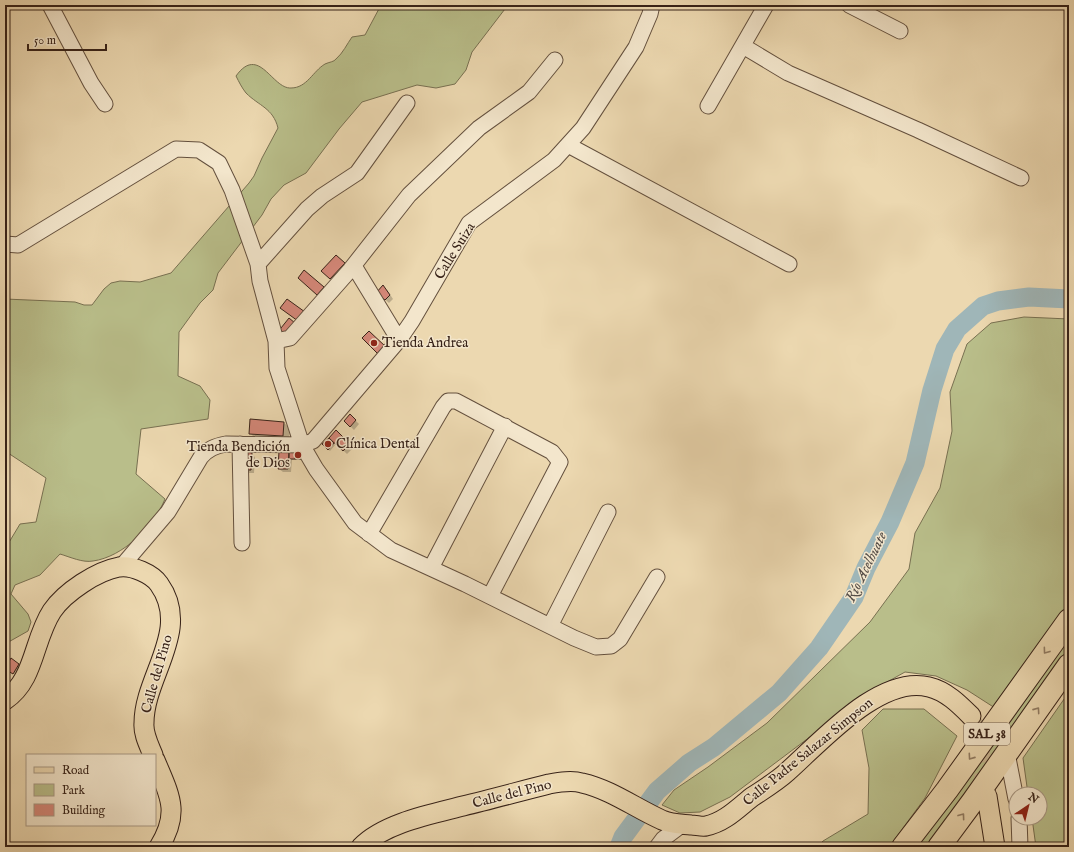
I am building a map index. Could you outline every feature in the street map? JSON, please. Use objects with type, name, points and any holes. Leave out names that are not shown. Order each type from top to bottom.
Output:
[{"type":"highway","name":"SAL 38","points":[[903,847],[947,790],[1069,620]]},
{"type":"highway","name":"SAL 38","points":[[939,847],[1069,665]]},
{"type":"main road","points":[[5,700],[19,688],[28,672],[43,628],[53,610],[62,600],[82,584],[107,571],[121,566]]},
{"type":"main road","name":"Calle del Pino","points":[[121,566],[140,570],[158,582],[166,596],[170,612],[170,637],[147,699],[144,724],[145,734],[153,754]]},
{"type":"main road","name":"Calle Padre Salazar Simpson","points":[[663,820],[705,826],[727,817],[786,773],[863,706],[878,695],[890,690],[908,686],[928,686],[940,691],[959,704],[971,716]]},
{"type":"main road","points":[[156,762],[170,794],[172,806],[170,824],[159,847]]},
{"type":"main road","name":"Calle del Pino","points":[[361,847],[365,843],[389,829],[417,818],[564,781],[581,782],[612,793],[663,820]]},
{"type":"main road","points":[[987,796],[995,847]]},
{"type":"street","points":[[50,5],[90,83],[105,104]]},
{"type":"street","name":"Calle Suiza","points":[[302,445],[313,441],[399,340],[416,314],[469,222],[554,160],[583,128],[636,47],[650,14],[652,5]]},
{"type":"street","points":[[708,106],[766,5]]},
{"type":"street","points":[[849,5],[900,31]]},
{"type":"street","points":[[743,46],[788,73],[918,130],[1020,178]]},
{"type":"street","points":[[276,341],[290,338],[354,266],[409,195],[479,128],[529,92],[555,60]]},
{"type":"street","points":[[258,264],[307,209],[322,196],[356,173],[407,103]]},
{"type":"street","points":[[568,144],[789,264]]},
{"type":"street","points":[[5,244],[18,245],[176,149],[199,150],[219,163],[232,190],[258,264],[260,281],[276,341],[277,368],[302,445],[316,469],[355,523],[391,550],[596,647],[611,646],[620,639],[657,577]]},
{"type":"street","points":[[354,266],[399,340]]},
{"type":"street","points":[[369,534],[442,407],[448,401],[456,401],[505,426],[552,452],[560,462],[490,596]]},
{"type":"street","points":[[431,568],[505,426]]},
{"type":"street","points":[[121,566],[168,512],[201,457],[207,451],[215,446],[226,444],[302,445]]},
{"type":"street","points":[[240,444],[242,543]]},
{"type":"street","points":[[550,626],[608,512]]},
{"type":"street","points":[[1007,753],[1013,786]]},
{"type":"street","points":[[657,847],[663,839],[683,824]]},
{"type":"street","points":[[1019,826],[1020,847]]},
{"type":"green space","points":[[381,5],[508,5],[472,52],[466,70],[455,84],[436,88],[417,85],[362,102],[339,129],[306,173],[284,185],[271,199],[262,215],[218,273],[213,290],[200,303],[179,332],[178,376],[200,386],[210,400],[208,419],[141,429],[136,474],[165,499],[160,509],[153,520],[136,539],[115,553],[93,561],[85,561],[60,554],[40,575],[15,585],[11,594],[28,614],[31,622],[28,631],[5,644],[5,549],[20,524],[36,522],[46,478],[5,451],[5,299],[75,302],[84,305],[92,305],[104,289],[111,283],[120,281],[140,282],[171,273],[249,183],[278,128],[273,116],[246,93],[236,76],[244,67],[252,65],[258,66],[284,86],[291,88],[297,87],[310,79],[325,64],[335,60],[352,37],[365,35]]},
{"type":"green space","points":[[1024,317],[1069,319],[1069,603],[995,708],[967,690],[936,676],[905,672],[871,691],[730,797],[700,812],[680,813],[662,805],[674,790],[708,767],[767,723],[870,622],[909,569],[915,533],[940,488],[952,431],[950,392],[967,344],[991,323]]},
{"type":"green space","points":[[1069,631],[1069,656],[932,847],[911,847]]},
{"type":"green space","points":[[1069,692],[1069,847],[1036,847],[1033,826],[1048,826],[1048,786],[1027,786],[1023,758]]},
{"type":"green space","points":[[883,709],[924,709],[957,736],[925,798],[889,847],[817,847],[823,841],[868,814],[869,768],[862,730]]},
{"type":"building","points":[[336,255],[345,263],[330,279],[321,271]]},
{"type":"building","points":[[304,270],[324,287],[317,295],[298,278]]},
{"type":"building","points":[[383,285],[390,295],[385,300],[376,293]]},
{"type":"building","points":[[287,299],[305,312],[298,321],[280,308]]},
{"type":"building","points":[[289,318],[295,323],[283,338],[277,333]]},
{"type":"building","name":"Tienda Andrea","points":[[369,331],[386,347],[379,355],[362,338]]},
{"type":"building","points":[[350,414],[356,420],[350,427],[344,421]]},
{"type":"building","points":[[250,419],[284,422],[283,436],[249,434]]},
{"type":"building","points":[[336,430],[350,444],[343,451],[329,438]]},
{"type":"building","name":"Clínica Dental","points":[[329,438],[334,443],[328,450],[322,444]]},
{"type":"building","points":[[279,451],[289,452],[288,469],[278,469]]},
{"type":"building","points":[[244,452],[252,453],[251,470],[243,470]]},
{"type":"building","points":[[289,452],[295,452],[295,459],[289,459]]},
{"type":"building","name":"Tienda Bendición de Dios","points":[[295,452],[301,452],[301,459],[295,459]]},
{"type":"building","points":[[11,658],[19,664],[13,674],[5,669]]},
{"type":"waterway","name":"Río Acelhuate","points":[[619,847],[623,837],[657,791],[689,763],[714,747],[779,693],[819,648],[854,597],[866,568],[890,522],[915,463],[932,390],[945,349],[957,329],[983,306],[998,301],[1029,297],[1069,299]]},
{"type":"tunnel","points":[[971,716],[982,760],[986,793]]},
{"type":"place","name":"Tienda Andrea","points":[[374,343]]},
{"type":"place","name":"Clínica Dental","points":[[328,444]]},
{"type":"place","name":"Tienda Bendición de Dios","points":[[298,455]]}]
